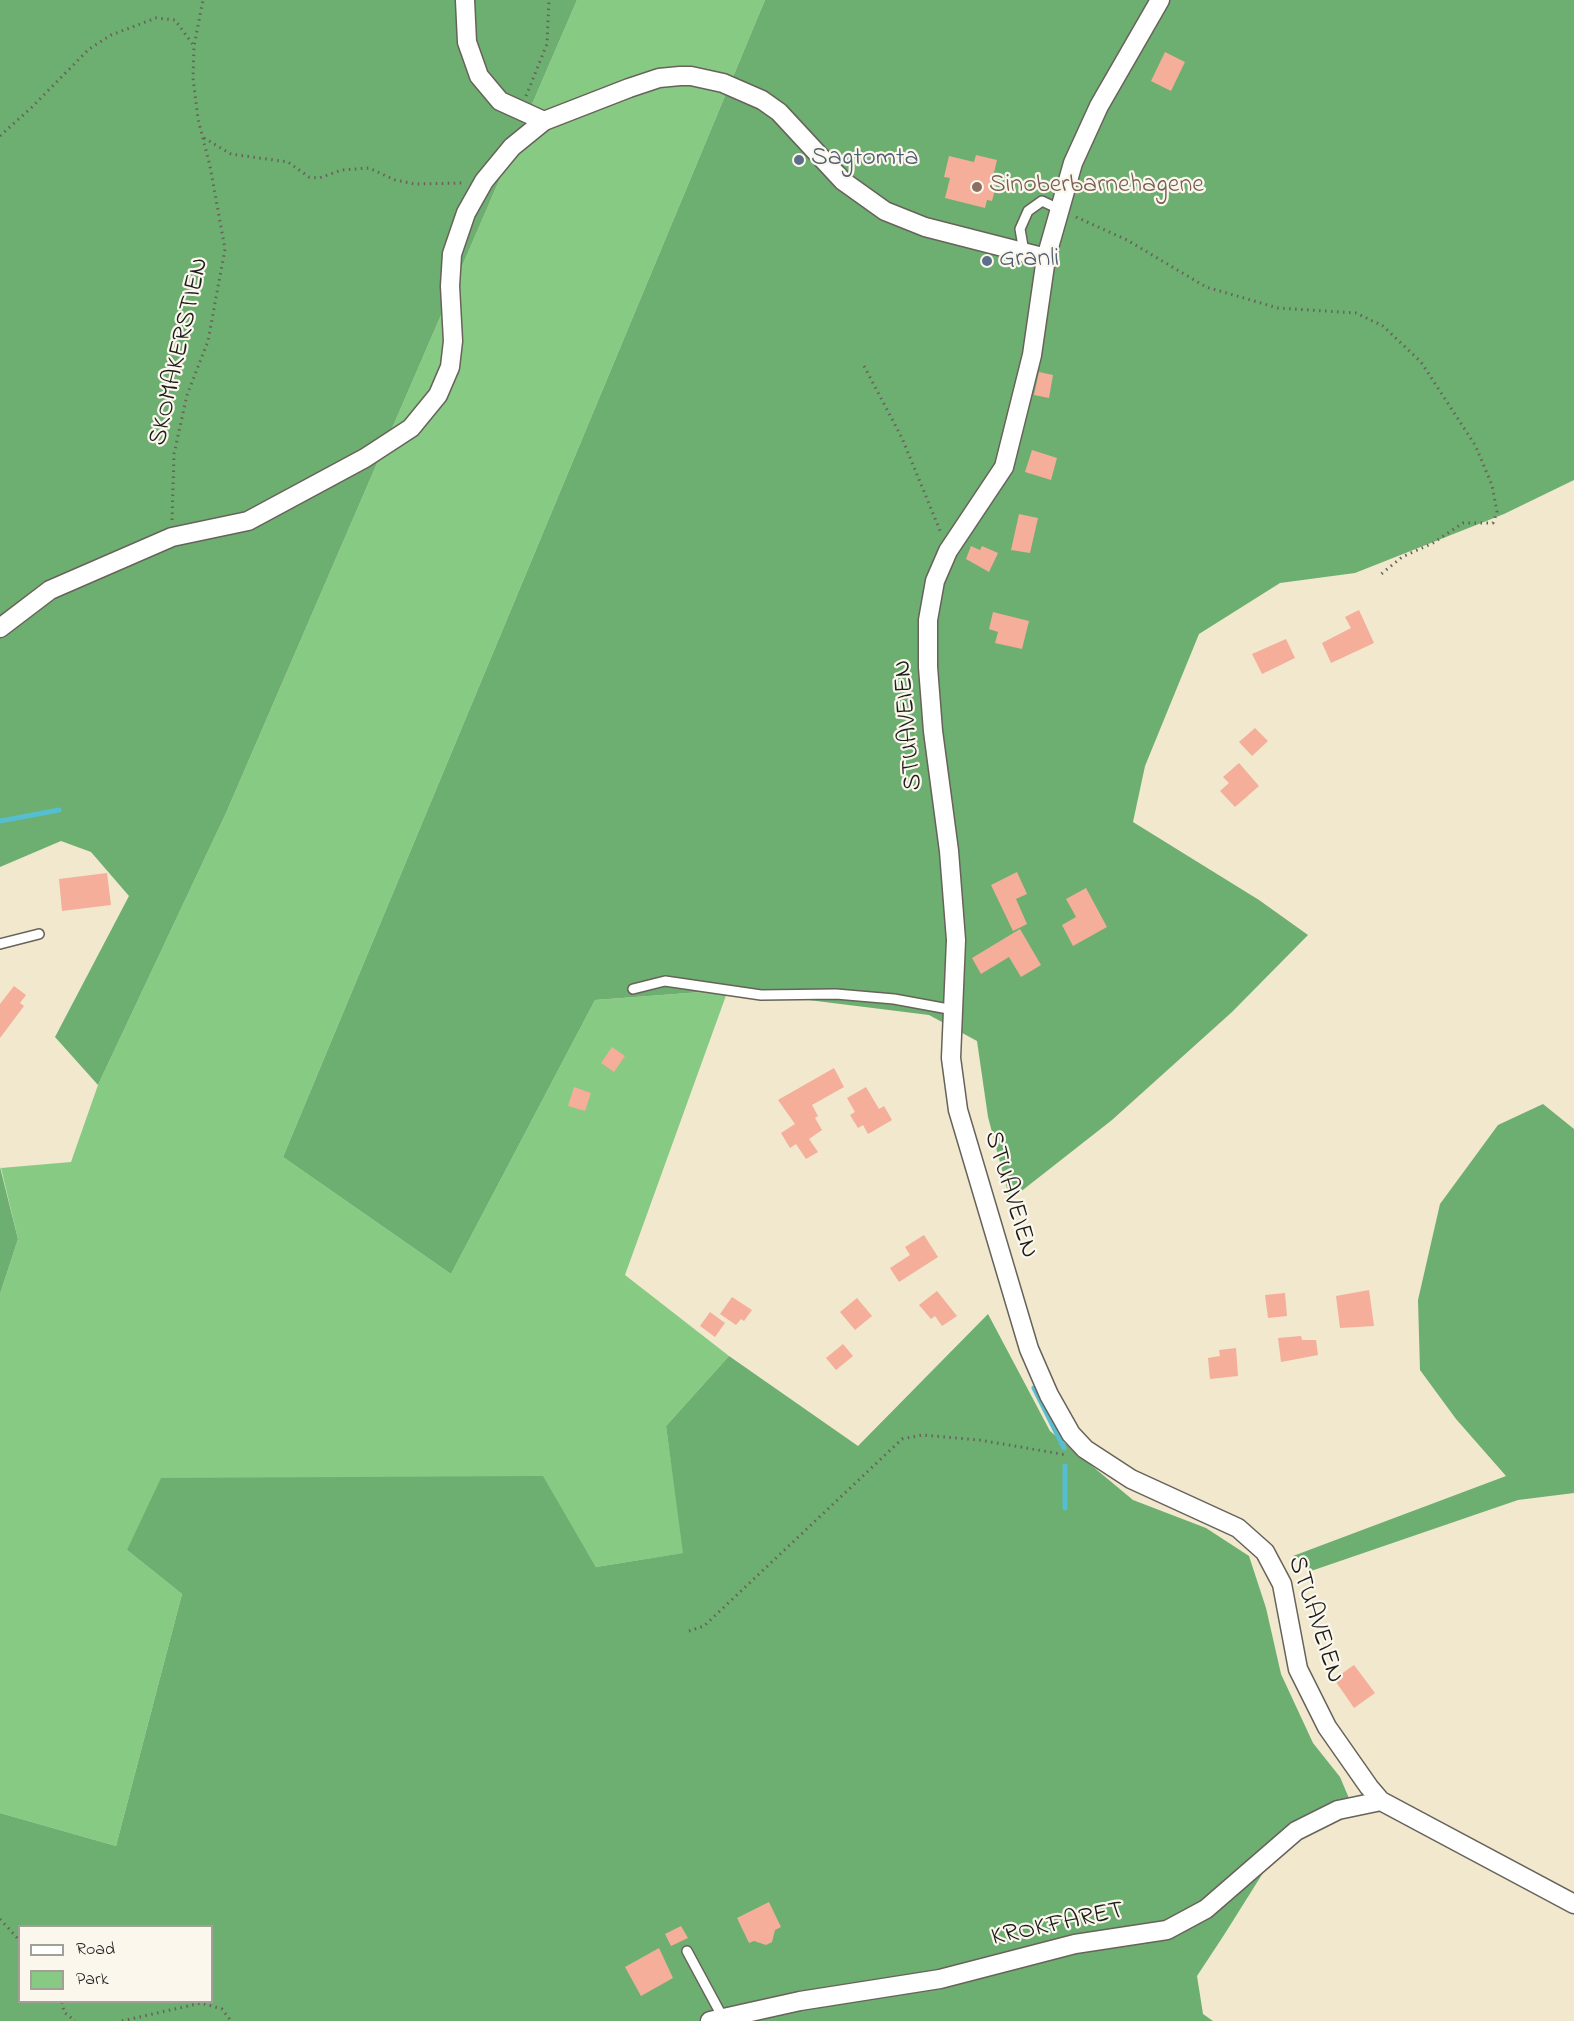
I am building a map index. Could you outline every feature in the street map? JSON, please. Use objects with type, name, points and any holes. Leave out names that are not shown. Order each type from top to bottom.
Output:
[{"type":"street","points":[[465,0],[467,42],[479,76],[501,101],[544,121]]},
{"type":"street","name":"STUAVEIEN","points":[[1160,0],[1099,106],[1073,163],[1046,258],[1032,355],[1004,467],[948,551],[935,581],[928,620],[928,667],[933,731],[949,851],[956,940],[951,1058],[958,1110],[1029,1349],[1049,1395],[1071,1434],[1085,1449],[1131,1479],[1238,1528],[1265,1552],[1282,1584],[1298,1670],[1327,1727],[1369,1787],[1382,1801],[1574,1904]]},
{"type":"street","points":[[0,628],[50,590],[172,537],[248,521],[365,458],[411,428],[438,395],[450,367],[453,340],[450,286],[452,254],[466,213],[486,178],[512,147],[544,121],[658,78],[691,76],[723,83],[762,100],[779,112],[843,181],[885,211],[925,227],[1046,258]]},
{"type":"street","name":"KROKFARET","points":[[716,2019],[940,1979],[1076,1944],[1167,1930],[1206,1909],[1296,1831],[1338,1810],[1382,1801]]},
{"type":"lane","points":[[1024,252],[1020,229],[1029,211],[1042,201],[1061,210]]},
{"type":"lane","points":[[0,944],[39,934]]},
{"type":"lane","points":[[633,989],[665,981],[761,995],[836,994],[894,999],[954,1010]]},
{"type":"lane","points":[[687,1951],[716,2019]]},
{"type":"path","name":"SKOMAKERSTIEN","points":[[172,537],[174,454],[187,395],[208,341],[225,249],[210,166],[202,137],[193,78],[194,46],[203,0]]},
{"type":"path","points":[[520,111],[547,44],[549,0]]},
{"type":"path","points":[[0,136],[89,49],[111,35],[156,18],[175,20],[194,46]]},
{"type":"path","points":[[202,137],[231,154],[288,162],[309,177],[319,178],[342,170],[369,168],[395,180],[415,184],[456,182],[480,185],[486,178]]},
{"type":"path","points":[[1061,210],[1127,240],[1206,287],[1278,309],[1356,313],[1383,326],[1420,362],[1475,445],[1492,485],[1497,512],[1493,523],[1463,523],[1433,543],[1402,557],[1380,575]]},
{"type":"path","points":[[864,366],[902,438],[948,551]]},
{"type":"path","points":[[689,1631],[704,1626],[902,1439],[922,1435],[979,1440],[1068,1455],[1085,1449]]},
{"type":"path","points":[[0,1919],[18,1939]]},
{"type":"path","points":[[62,2003],[64,2012],[75,2021]]},
{"type":"path","points":[[122,2021],[201,2003],[222,2009],[231,2021]]},
{"type":"green space","points":[[0,0],[577,0],[226,813],[98,1085],[55,1037],[129,896],[91,852],[61,841],[0,867]]},
{"type":"green space","points":[[577,0],[765,0],[283,1157],[451,1274],[595,1000],[728,990],[625,1275],[729,1356],[666,1426],[684,1553],[596,1567],[543,1477],[127,1550],[182,1594],[116,1846],[0,1813],[0,1294],[18,1239],[1,1168],[71,1162],[98,1085],[226,813]]},
{"type":"green space","points":[[765,0],[1574,0],[1574,480],[1504,514],[1355,573],[1280,583],[1199,634],[1145,766],[1133,822],[1259,900],[1308,935],[1232,1012],[1112,1120],[1010,1200],[988,1117],[977,1041],[929,1015],[728,990],[595,1000],[451,1274],[283,1157]]},
{"type":"green space","points":[[1543,1104],[1574,1129],[1574,1493],[1518,1500],[1311,1571],[1293,1556],[1506,1476],[1456,1419],[1420,1370],[1418,1300],[1440,1204],[1498,1125]]},
{"type":"green space","points":[[0,1167],[18,1239],[0,1294]]},
{"type":"green space","points":[[988,1314],[1050,1431],[1133,1500],[1206,1528],[1249,1556],[1266,1608],[1281,1674],[1313,1743],[1340,1777],[1351,1803],[1273,1857],[1197,1976],[1203,2014],[1213,2021],[0,2021],[0,1813],[116,1846],[182,1594],[127,1550],[161,1478],[543,1476],[596,1567],[683,1553],[666,1426],[729,1356],[858,1446]]},
{"type":"building","points":[[1165,52],[1185,62],[1171,91],[1151,81]]},
{"type":"building","points":[[976,155],[997,160],[992,181],[997,182],[992,201],[987,200],[985,208],[945,198],[950,178],[944,177],[949,156],[974,162]]},
{"type":"building","points":[[1039,372],[1053,375],[1049,398],[1034,395]]},
{"type":"building","points":[[1032,450],[1057,458],[1051,480],[1025,472]]},
{"type":"building","points":[[1019,514],[1038,518],[1030,553],[1011,550]]},
{"type":"building","points":[[971,546],[980,550],[982,546],[998,553],[989,572],[966,559]]},
{"type":"building","points":[[1359,610],[1374,643],[1331,663],[1322,643],[1351,628],[1345,617]]},
{"type":"building","points":[[993,612],[1029,621],[1022,649],[995,643],[998,632],[989,629]]},
{"type":"building","points":[[1286,639],[1295,658],[1262,674],[1252,654]]},
{"type":"building","points":[[1255,728],[1268,741],[1252,756],[1239,742]]},
{"type":"building","points":[[1239,763],[1259,786],[1235,807],[1220,791],[1229,783],[1223,777]]},
{"type":"building","points":[[1017,872],[1027,894],[1016,899],[1027,924],[1013,931],[991,885]]},
{"type":"building","points":[[107,873],[111,905],[62,911],[59,879]]},
{"type":"building","points":[[1086,888],[1107,927],[1073,946],[1062,925],[1076,917],[1066,899]]},
{"type":"building","points":[[1020,929],[1041,965],[1021,977],[1009,957],[981,974],[972,958]]},
{"type":"building","points":[[14,986],[26,995],[20,1003],[24,1006],[0,1038],[0,1004]]},
{"type":"building","points":[[612,1047],[625,1056],[614,1072],[601,1063]]},
{"type":"building","points":[[834,1068],[844,1087],[812,1105],[818,1116],[815,1118],[822,1130],[809,1139],[818,1152],[806,1159],[796,1144],[790,1148],[781,1133],[795,1124],[778,1100]]},
{"type":"building","points":[[574,1087],[591,1093],[585,1111],[568,1106]]},
{"type":"building","points":[[866,1087],[879,1109],[884,1106],[892,1120],[868,1134],[863,1125],[858,1128],[850,1115],[855,1112],[847,1098]]},
{"type":"building","points":[[924,1235],[938,1257],[899,1282],[890,1268],[910,1255],[905,1247]]},
{"type":"building","points":[[1369,1290],[1374,1326],[1340,1328],[1336,1296]]},
{"type":"building","points":[[937,1291],[957,1316],[942,1326],[935,1316],[931,1319],[919,1305]]},
{"type":"building","points":[[1285,1293],[1287,1316],[1268,1318],[1265,1295]]},
{"type":"building","points":[[732,1297],[752,1310],[744,1321],[741,1319],[736,1325],[720,1314]]},
{"type":"building","points":[[857,1298],[872,1316],[855,1330],[840,1312]]},
{"type":"building","points":[[710,1312],[725,1323],[715,1337],[700,1326]]},
{"type":"building","points":[[1301,1336],[1302,1340],[1316,1340],[1318,1355],[1281,1362],[1278,1338]]},
{"type":"building","points":[[843,1344],[853,1356],[836,1370],[826,1358]]},
{"type":"building","points":[[1236,1348],[1238,1376],[1210,1379],[1208,1358],[1220,1356],[1219,1350]]},
{"type":"building","points":[[1354,1665],[1375,1693],[1354,1708],[1334,1679]]},
{"type":"building","points":[[769,1902],[781,1927],[775,1930],[772,1942],[766,1945],[754,1941],[749,1943],[737,1918]]},
{"type":"building","points":[[681,1926],[688,1938],[671,1946],[665,1934]]},
{"type":"building","points":[[659,1948],[673,1978],[641,1996],[625,1967]]},
{"type":"waterway","points":[[0,821],[59,810]]},
{"type":"waterway","points":[[1034,1388],[1064,1448]]},
{"type":"waterway","points":[[1065,1466],[1065,1508]]},
{"type":"place","name":"Sagtomta","points":[[799,160]]},
{"type":"place","name":"Sinoberbarnehagene","points":[[977,187]]},
{"type":"place","name":"Granli","points":[[987,261]]}]
